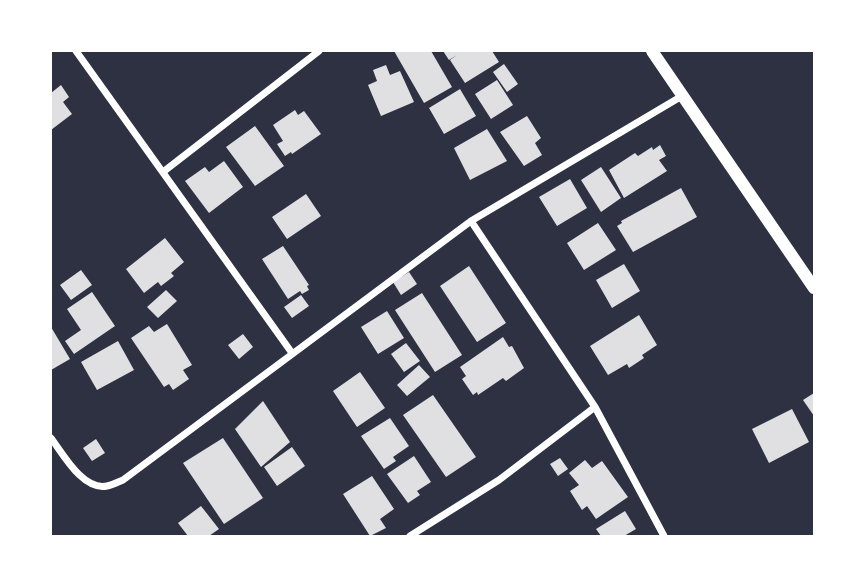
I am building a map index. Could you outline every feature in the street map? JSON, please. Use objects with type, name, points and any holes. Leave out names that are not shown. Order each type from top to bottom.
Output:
[{"type":"street","points":[[76,51],[292,353]]},
{"type":"street","points":[[163,172],[319,51]]},
{"type":"street","points":[[652,51],[813,281]]},
{"type":"street","points":[[51,438],[84,479],[96,486],[107,487],[123,480],[471,221],[682,96]]},
{"type":"street","points":[[471,221],[596,407],[664,536]]},
{"type":"street","points":[[410,536],[499,480],[596,407]]},
{"type":"building","points":[[394,51],[431,51],[452,87],[424,103]]},
{"type":"building","points":[[443,51],[492,51],[499,62],[465,83],[450,60],[457,55],[449,60]]},
{"type":"building","points":[[504,64],[518,84],[507,92],[493,72]]},
{"type":"building","points":[[386,65],[390,75],[400,71],[414,102],[381,116],[368,85],[377,81],[373,70]]},
{"type":"building","points":[[497,80],[513,105],[491,119],[475,94]]},
{"type":"building","points":[[61,85],[69,97],[63,102],[72,114],[51,130],[51,93]]},
{"type":"building","points":[[460,89],[476,116],[444,134],[429,108]]},
{"type":"building","points":[[295,110],[298,115],[304,111],[321,134],[285,156],[277,144],[283,141],[273,125]]},
{"type":"building","points":[[527,116],[541,138],[535,143],[542,155],[524,166],[500,132]]},
{"type":"building","points":[[255,126],[284,166],[255,186],[226,147]]},
{"type":"building","points":[[487,129],[507,161],[470,180],[454,148]]},
{"type":"building","points":[[660,145],[666,156],[659,160],[667,171],[624,198],[609,170],[635,153],[638,156]]},
{"type":"building","points":[[224,161],[243,187],[209,213],[185,181],[205,167],[209,172]]},
{"type":"building","points":[[601,167],[621,198],[601,212],[581,180]]},
{"type":"building","points":[[570,179],[587,208],[557,226],[539,197]]},
{"type":"building","points":[[681,188],[697,217],[633,252],[617,226],[621,221]]},
{"type":"building","points":[[306,194],[321,216],[287,239],[272,217]]},
{"type":"building","points":[[598,223],[616,250],[584,270],[567,243]]},
{"type":"building","points":[[165,238],[184,262],[171,273],[174,276],[161,286],[158,282],[144,293],[126,269]]},
{"type":"building","points":[[283,246],[309,285],[309,290],[302,294],[300,291],[288,299],[262,259]]},
{"type":"building","points":[[624,264],[640,291],[612,308],[596,280]]},
{"type":"building","points":[[469,266],[506,323],[477,342],[440,286]]},
{"type":"building","points":[[81,270],[92,285],[71,300],[60,285]]},
{"type":"building","points":[[409,272],[417,284],[401,295],[393,282]]},
{"type":"building","points":[[166,290],[177,301],[158,318],[147,307]]},
{"type":"building","points":[[92,292],[115,326],[74,354],[65,341],[81,330],[67,309]]},
{"type":"building","points":[[422,293],[462,355],[435,372],[395,310]]},
{"type":"building","points":[[301,295],[309,306],[292,318],[284,307]]},
{"type":"building","points":[[387,311],[404,338],[378,354],[361,327]]},
{"type":"building","points":[[639,315],[657,345],[629,368],[627,364],[608,375],[590,346]]},
{"type":"building","points":[[167,324],[192,365],[183,370],[189,379],[173,390],[169,384],[164,387],[131,338],[149,326],[154,332]]},
{"type":"building","points":[[51,327],[70,359],[51,370]]},
{"type":"building","points":[[243,334],[253,347],[239,359],[228,345]]},
{"type":"building","points":[[503,337],[509,347],[512,346],[524,368],[506,381],[503,378],[478,395],[477,392],[473,395],[462,379],[466,376],[460,367]]},
{"type":"building","points":[[118,341],[134,370],[97,390],[81,362]]},
{"type":"building","points":[[406,343],[420,361],[404,372],[391,354]]},
{"type":"building","points":[[419,365],[430,377],[407,396],[397,385]]},
{"type":"building","points":[[360,372],[385,408],[357,427],[333,391]]},
{"type":"building","points":[[814,393],[814,416],[803,400]]},
{"type":"building","points":[[433,395],[476,457],[446,477],[403,415]]},
{"type":"building","points":[[263,401],[290,442],[261,467],[235,429]]},
{"type":"building","points":[[792,409],[809,442],[769,463],[752,429]]},
{"type":"building","points":[[390,418],[409,446],[393,457],[396,461],[384,469],[361,436]]},
{"type":"building","points":[[223,438],[263,498],[224,524],[183,463]]},
{"type":"building","points":[[96,439],[105,453],[92,461],[83,448]]},
{"type":"building","points":[[292,447],[305,466],[277,486],[264,467]]},
{"type":"building","points":[[414,456],[431,482],[417,491],[420,495],[408,503],[387,474]]},
{"type":"building","points":[[560,458],[568,469],[558,476],[550,464]]},
{"type":"building","points":[[585,460],[592,468],[602,461],[628,497],[596,519],[587,506],[582,510],[570,491],[579,485],[569,473]]},
{"type":"building","points":[[372,476],[394,509],[380,519],[386,528],[370,536],[343,494]]},
{"type":"building","points":[[201,506],[219,529],[209,536],[188,536],[178,523]]},
{"type":"building","points":[[625,511],[636,529],[624,536],[601,536],[596,529]]}]
